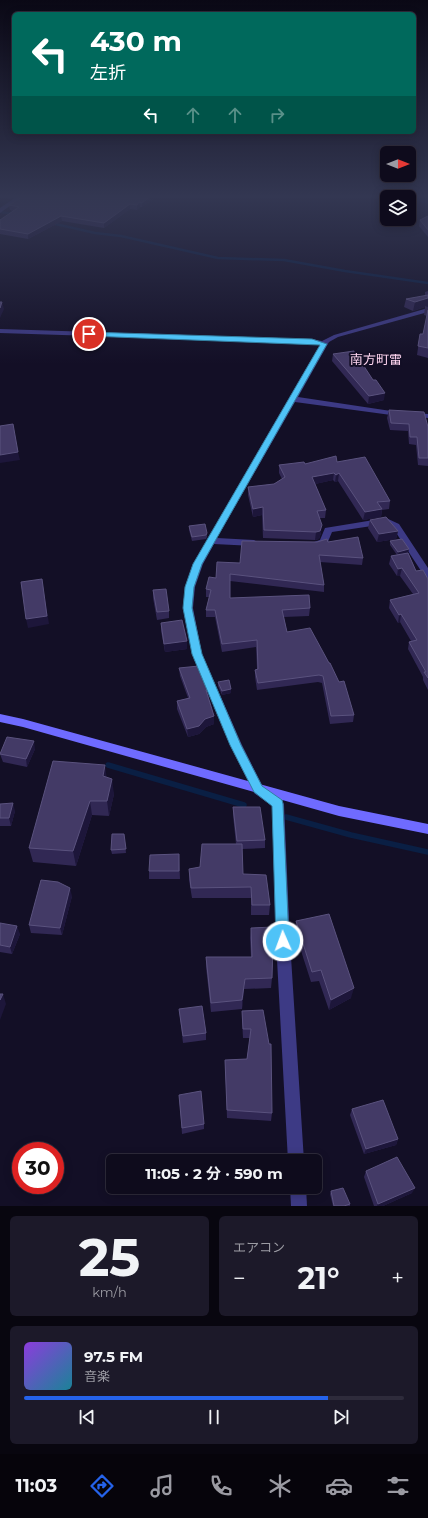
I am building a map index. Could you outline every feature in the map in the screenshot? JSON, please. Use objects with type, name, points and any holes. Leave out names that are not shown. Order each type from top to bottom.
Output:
[{"type":"street","points":[[296,1154],[283,941],[278,804],[258,789],[236,745],[197,654],[188,608],[190,587],[198,564],[324,344],[330,338],[336,336],[428,310]]},
{"type":"street","points":[[0,331],[312,341],[324,344]]},
{"type":"street","points":[[293,399],[391,413],[428,416]]},
{"type":"street","points":[[305,544],[316,545],[324,542],[328,530],[386,521],[396,526],[428,575]]},
{"type":"street","points":[[211,541],[266,543]]},
{"type":"street","points":[[0,718],[23,723],[339,811],[428,829]]},
{"type":"street","points":[[298,1194],[299,1206]]},
{"type":"building","points":[[428,295],[428,298],[415,302],[406,299]]},
{"type":"building","points":[[428,310],[428,348],[418,346],[420,334],[423,334]]},
{"type":"building","points":[[354,351],[373,380],[376,380],[385,393],[369,396],[333,354]]},
{"type":"building","points":[[389,410],[424,412],[428,427],[428,458],[419,458],[417,437],[410,437],[409,424],[391,423]]},
{"type":"building","points":[[13,424],[18,452],[0,455],[0,426]]},
{"type":"building","points":[[336,456],[337,462],[365,457],[390,501],[377,502],[382,509],[365,512],[339,473],[336,475],[334,473],[312,477],[326,510],[317,511],[322,525],[320,531],[264,530],[263,507],[253,509],[248,487],[274,484],[285,477],[279,465],[304,462],[305,464]]},
{"type":"building","points":[[386,517],[398,531],[379,534],[370,520]]},
{"type":"building","points":[[205,524],[206,535],[192,537],[189,526]]},
{"type":"building","points":[[358,537],[363,558],[319,555],[324,585],[230,574],[230,598],[309,595],[310,608],[282,610],[287,632],[310,628],[339,682],[344,681],[354,715],[331,716],[323,676],[319,675],[258,683],[255,670],[258,669],[257,640],[222,644],[215,610],[206,610],[211,590],[206,589],[209,577],[216,578],[217,562],[240,563],[242,541],[317,542],[327,539],[328,542]]},
{"type":"building","points":[[402,539],[409,549],[398,552],[390,541]]},
{"type":"building","points":[[408,553],[416,571],[423,570],[428,579],[428,678],[409,642],[417,640],[401,614],[399,615],[390,600],[419,593],[402,568],[398,569],[391,556]]},
{"type":"building","points":[[42,579],[47,616],[26,619],[21,582]]},
{"type":"building","points":[[166,589],[169,611],[157,612],[153,590]]},
{"type":"building","points":[[182,620],[187,641],[164,644],[161,623]]},
{"type":"building","points":[[199,666],[209,690],[206,690],[214,716],[205,719],[199,726],[187,729],[177,701],[190,698],[179,668]]},
{"type":"building","points":[[229,680],[231,689],[222,691],[218,682]]},
{"type":"building","points":[[7,737],[34,741],[26,759],[0,754]]},
{"type":"building","points":[[53,761],[105,765],[103,776],[112,779],[107,801],[90,801],[73,851],[29,848]]},
{"type":"building","points":[[13,803],[9,818],[0,818],[0,804]]},
{"type":"building","points":[[233,807],[260,807],[265,840],[237,841]]},
{"type":"building","points":[[112,834],[124,834],[126,849],[111,850]]},
{"type":"building","points":[[202,844],[242,844],[243,874],[266,875],[270,905],[252,905],[251,887],[191,888],[189,869],[200,867]]},
{"type":"building","points":[[179,854],[179,871],[149,871],[150,855]]},
{"type":"building","points":[[41,880],[58,882],[70,888],[60,928],[29,925]]},
{"type":"building","points":[[329,914],[354,988],[331,1000],[321,970],[312,972],[296,921]]},
{"type":"building","points":[[0,923],[17,926],[10,947],[0,945]]},
{"type":"building","points":[[273,927],[275,944],[273,944],[272,978],[245,979],[242,1000],[211,1003],[206,957],[252,957],[251,928]]},
{"type":"building","points":[[202,1006],[206,1033],[183,1036],[179,1009]]},
{"type":"building","points":[[263,1010],[269,1044],[271,1044],[272,1113],[227,1110],[225,1060],[247,1059],[251,1029],[243,1029],[242,1011]]},
{"type":"building","points":[[201,1091],[204,1124],[182,1128],[179,1095]]},
{"type":"building","points":[[383,1100],[398,1139],[366,1149],[352,1109]]},
{"type":"building","points":[[397,1157],[415,1188],[378,1204],[366,1171]]},
{"type":"building","points":[[343,1188],[350,1204],[344,1206],[334,1206],[331,1191]]},
{"type":"waterway","points":[[188,251],[218,258],[284,260],[345,271],[428,283]]},
{"type":"waterway","points":[[108,765],[244,805]]},
{"type":"waterway","points":[[286,817],[351,835],[428,852]]},
{"type":"district","name":"南方町雷","points":[[376,359]]},
{"type":"route","points":[[89,334],[312,341],[324,344],[198,564],[190,587],[188,608],[197,654],[236,745],[258,789],[278,804],[283,941]]}]
